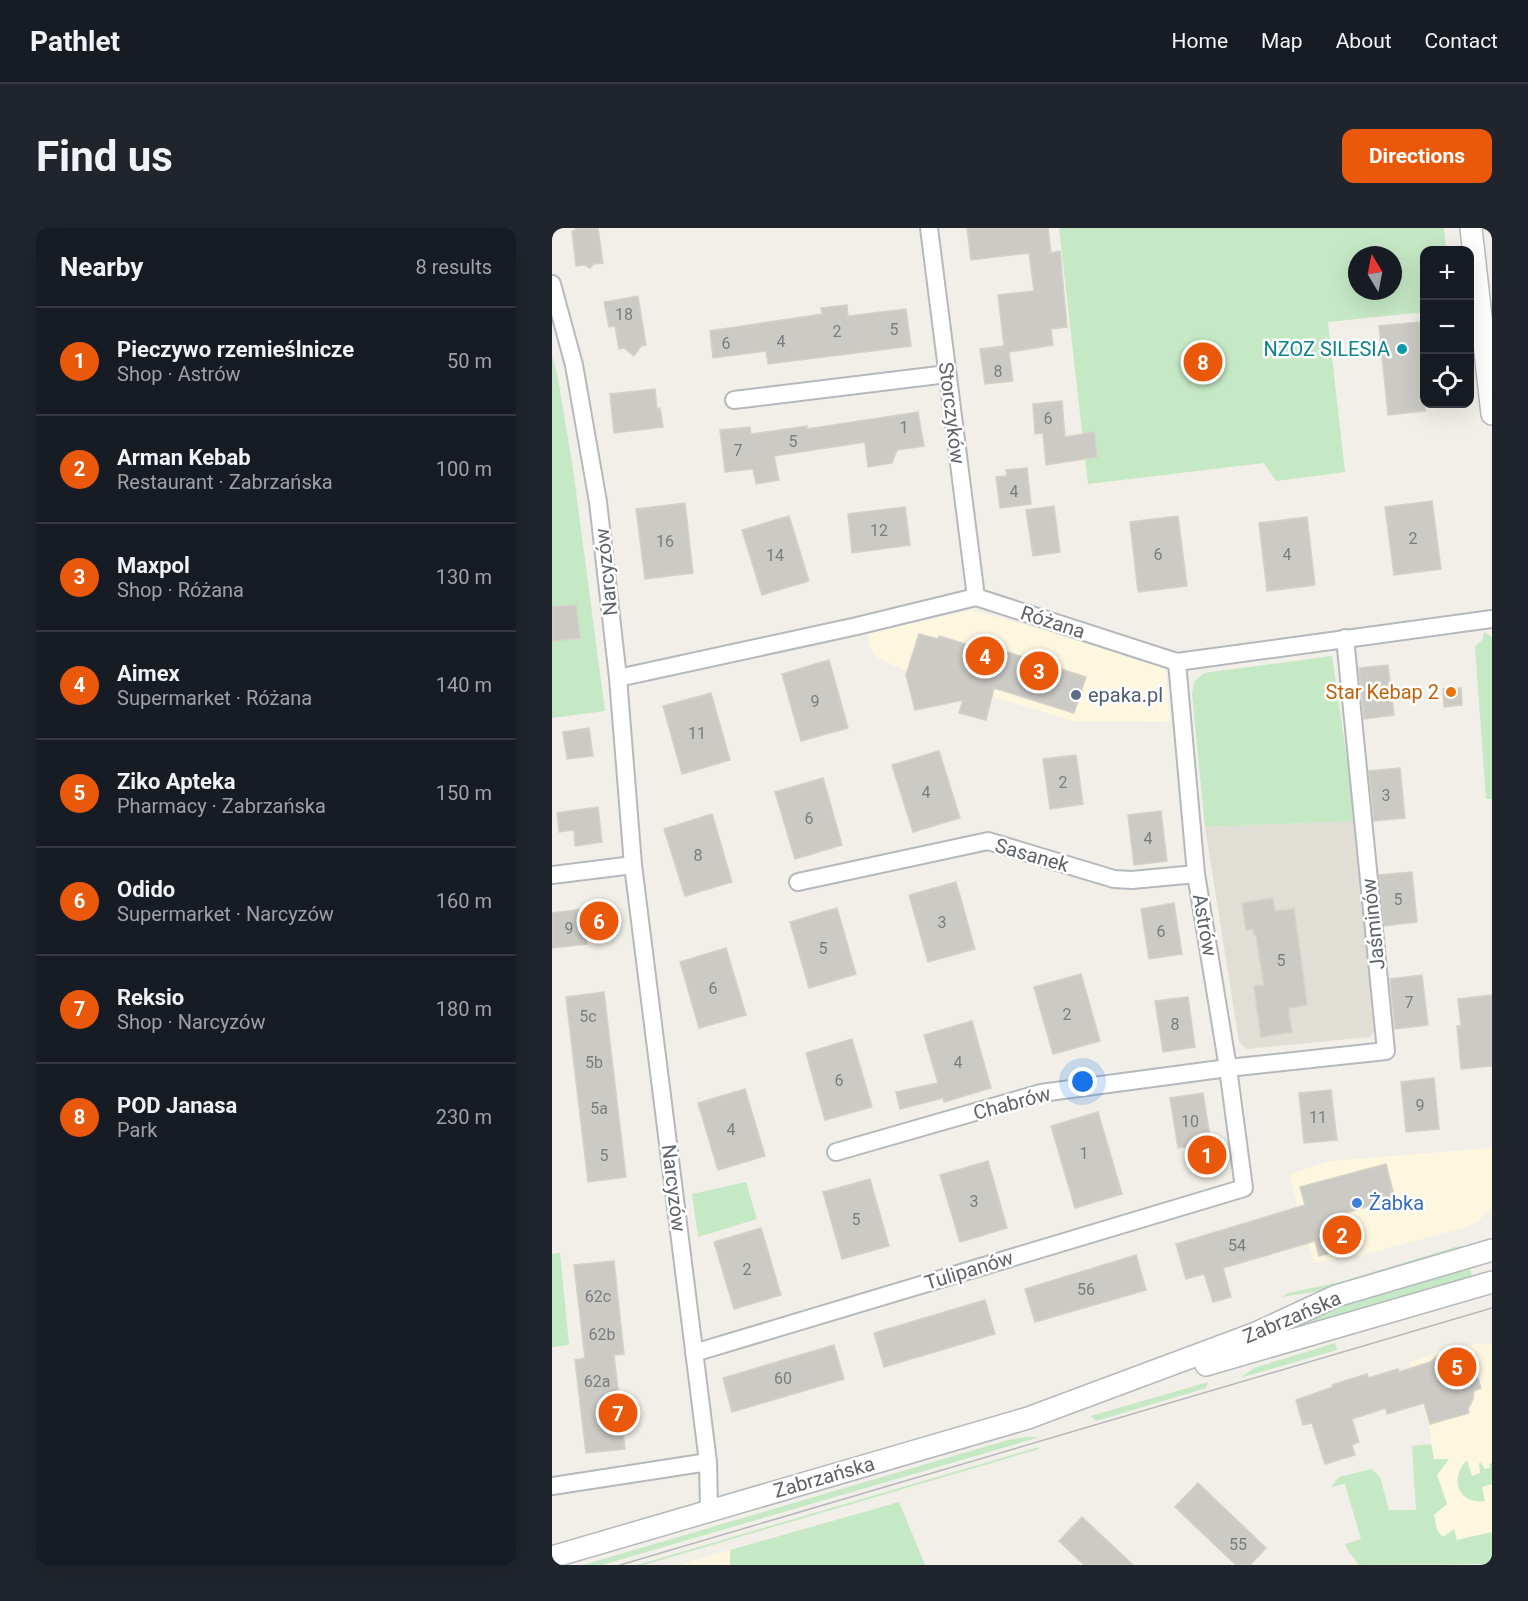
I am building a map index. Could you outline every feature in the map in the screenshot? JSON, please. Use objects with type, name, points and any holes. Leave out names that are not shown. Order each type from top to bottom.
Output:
[{"type":"street","name":"Storczyków","points":[[929,228],[976,597]]},
{"type":"street","points":[[1471,228],[1492,414]]},
{"type":"street","name":"Narcyzów","points":[[552,284],[574,365],[600,484],[633,865],[708,1462],[709,1511]]},
{"type":"street","points":[[734,400],[947,374]]},
{"type":"street","points":[[618,678],[857,626],[976,597]]},
{"type":"street","name":"Różana","points":[[976,597],[1177,662],[1492,619]]},
{"type":"street","name":"Jaśminów","points":[[1228,1068],[1386,1051],[1345,638]]},
{"type":"street","name":"Astrów","points":[[1177,662],[1196,874],[1228,1068],[1244,1188]]},
{"type":"street","name":"Sasanek","points":[[798,882],[988,842],[1114,879],[1132,880],[1196,874]]},
{"type":"street","points":[[552,875],[633,865]]},
{"type":"street","name":"Chabrów","points":[[836,1152],[1041,1093],[1228,1068]]},
{"type":"street","name":"Tulipanów","points":[[694,1353],[1244,1188]]},
{"type":"street","name":"Zabrzańska","points":[[552,1557],[1028,1418],[1256,1333],[1336,1296],[1492,1250]]},
{"type":"street","name":"Zabrzańska","points":[[1095,1394],[1249,1353],[1492,1282]]},
{"type":"street","points":[[552,1486],[708,1462]]},
{"type":"shaded area","points":[[973,610],[1104,647],[1161,666],[1166,672],[1170,722],[1073,721],[908,671],[876,656],[870,645],[868,633]]},
{"type":"shaded area","points":[[1356,821],[1377,1027],[1370,1037],[1247,1049],[1239,1042],[1205,827]]},
{"type":"shaded area","points":[[1492,1148],[1492,1207],[1478,1221],[1467,1227],[1363,1255],[1314,1263],[1289,1175],[1329,1161]]},
{"type":"shaded area","points":[[1476,1344],[1492,1345],[1492,1532],[1457,1540],[1443,1537],[1437,1530],[1434,1515],[1447,1504],[1437,1475],[1448,1459],[1434,1459],[1429,1426],[1410,1362],[1438,1350]]},
{"type":"shaded area","points":[[730,1550],[730,1565],[679,1565],[722,1552]]},
{"type":"green space","points":[[1059,228],[1444,228],[1446,246],[1420,246],[1420,312],[1328,322],[1345,472],[1276,481],[1264,463],[1088,484]]},
{"type":"green space","points":[[552,356],[557,373],[573,469],[605,711],[552,718]]},
{"type":"green space","points":[[1484,632],[1492,637],[1492,799],[1486,799],[1475,647],[1483,639]]},
{"type":"green space","points":[[1332,656],[1356,821],[1205,827],[1192,694],[1194,682],[1204,673]]},
{"type":"green space","points":[[746,1182],[757,1219],[698,1237],[692,1194]]},
{"type":"green space","points":[[1459,1246],[1463,1250],[1326,1290],[1282,1297],[1288,1293],[1340,1282]]},
{"type":"green space","points":[[560,1253],[569,1345],[552,1347],[552,1254]]},
{"type":"green space","points":[[1469,1266],[1473,1279],[1259,1340],[1326,1310]]},
{"type":"green space","points":[[1335,1343],[1337,1350],[1240,1378],[1254,1368]]},
{"type":"green space","points":[[1208,1382],[1206,1388],[1096,1421],[1091,1416]]},
{"type":"green space","points":[[1040,1437],[602,1565],[583,1565],[1008,1440]]},
{"type":"green space","points":[[1431,1444],[1434,1459],[1449,1459],[1437,1475],[1447,1504],[1434,1515],[1437,1530],[1443,1537],[1454,1529],[1457,1540],[1492,1532],[1492,1564],[1359,1565],[1345,1544],[1361,1539],[1345,1484],[1331,1487],[1339,1477],[1371,1469],[1380,1477],[1389,1510],[1416,1510],[1412,1446]]},
{"type":"green space","points":[[1039,1447],[1039,1449],[644,1565],[637,1565]]},
{"type":"green space","points":[[1467,1460],[1472,1476],[1480,1473],[1479,1463],[1485,1469],[1490,1468],[1489,1464],[1492,1463],[1492,1484],[1482,1487],[1485,1501],[1468,1499],[1459,1489],[1458,1475]]},
{"type":"green space","points":[[899,1502],[925,1565],[730,1565],[730,1550]]},
{"type":"building","points":[[575,228],[598,228],[603,263],[594,264],[590,268],[585,265],[576,266],[572,231],[575,231]]},
{"type":"building","points":[[967,228],[1048,228],[1051,253],[1060,251],[1067,327],[1051,329],[1053,345],[1009,352],[1013,381],[985,384],[980,349],[1004,346],[998,295],[1034,291],[1029,253],[971,260]]},
{"type":"building","points":[[638,296],[646,345],[641,346],[634,356],[624,348],[619,349],[615,326],[609,327],[604,302]]},
{"type":"building","points":[[847,305],[848,316],[906,309],[911,346],[768,364],[766,351],[713,358],[710,331],[822,314],[821,308]]},
{"type":"building","name":"NZOZ SILESIA","points":[[1419,322],[1420,408],[1425,408],[1425,411],[1388,415],[1379,326]]},
{"type":"building","points":[[655,389],[657,409],[660,408],[663,427],[614,433],[610,394]]},
{"type":"building","points":[[1062,401],[1065,437],[1094,432],[1097,457],[1046,465],[1043,433],[1035,434],[1033,404]]},
{"type":"building","points":[[918,412],[924,446],[897,450],[892,463],[868,467],[865,442],[774,456],[779,480],[756,484],[753,469],[725,472],[720,430],[750,427],[751,434],[807,426],[807,429]]},
{"type":"building","points":[[1027,468],[1031,504],[1000,508],[996,477],[1007,476],[1006,470]]},
{"type":"building","points":[[1432,501],[1441,569],[1394,575],[1385,507]]},
{"type":"building","points":[[685,503],[693,573],[645,579],[636,509]]},
{"type":"building","points":[[1054,506],[1060,552],[1033,556],[1026,510]]},
{"type":"building","points":[[905,507],[910,545],[852,553],[848,514]]},
{"type":"building","points":[[789,516],[809,581],[762,595],[742,530]]},
{"type":"building","points":[[1178,516],[1187,586],[1138,592],[1130,522]]},
{"type":"building","points":[[1307,517],[1315,585],[1267,591],[1259,523]]},
{"type":"building","points":[[576,605],[580,638],[552,641],[552,607]]},
{"type":"building","points":[[919,634],[938,639],[939,636],[975,647],[976,642],[1086,677],[1074,713],[994,688],[986,720],[959,713],[963,700],[915,710],[906,675]]},
{"type":"building","points":[[829,660],[848,728],[801,741],[782,674]]},
{"type":"building","points":[[1388,665],[1394,715],[1364,719],[1359,668]]},
{"type":"building","points":[[1461,688],[1462,705],[1444,707],[1443,689]]},
{"type":"building","points":[[711,693],[730,760],[682,774],[663,706]]},
{"type":"building","points":[[589,728],[593,756],[567,759],[563,732]]},
{"type":"building","points":[[939,751],[960,818],[913,832],[892,765]]},
{"type":"building","points":[[1076,755],[1083,804],[1050,809],[1043,759]]},
{"type":"building","points":[[1400,768],[1405,818],[1374,821],[1369,771]]},
{"type":"building","points":[[823,778],[842,845],[795,859],[775,792]]},
{"type":"building","points":[[598,807],[602,842],[575,846],[574,830],[559,832],[557,813]]},
{"type":"building","points":[[1161,811],[1167,861],[1134,865],[1128,815]]},
{"type":"building","points":[[712,814],[732,882],[685,896],[664,829]]},
{"type":"building","points":[[1412,872],[1417,922],[1384,926],[1379,875]]},
{"type":"building","points":[[956,882],[975,949],[928,962],[909,895]]},
{"type":"building","points":[[1273,898],[1275,911],[1294,909],[1307,1005],[1288,1008],[1292,1032],[1261,1037],[1254,986],[1264,985],[1256,935],[1253,929],[1246,930],[1242,903]]},
{"type":"building","points":[[1174,903],[1182,954],[1149,959],[1141,909]]},
{"type":"building","points":[[607,906],[610,931],[586,934],[587,944],[552,948],[552,913]]},
{"type":"building","points":[[837,908],[856,974],[809,988],[790,922]]},
{"type":"building","points":[[726,948],[746,1015],[699,1028],[680,962]]},
{"type":"building","points":[[1081,974],[1100,1041],[1053,1054],[1034,987]]},
{"type":"building","points":[[1422,975],[1428,1025],[1395,1029],[1390,979]]},
{"type":"building","points":[[604,992],[626,1177],[588,1182],[566,997]]},
{"type":"building","points":[[1492,995],[1492,1066],[1461,1069],[1457,1026],[1461,1026],[1458,999]]},
{"type":"building","points":[[1188,997],[1195,1047],[1163,1052],[1155,1001]]},
{"type":"building","points":[[972,1021],[991,1088],[944,1102],[943,1098],[900,1109],[896,1092],[938,1083],[924,1035]]},
{"type":"building","points":[[852,1039],[872,1107],[825,1120],[806,1053]]},
{"type":"building","points":[[1434,1078],[1439,1129],[1406,1132],[1401,1082]]},
{"type":"building","points":[[745,1089],[765,1156],[718,1170],[698,1103]]},
{"type":"building","points":[[1331,1090],[1337,1140],[1304,1143],[1299,1093]]},
{"type":"building","points":[[1203,1093],[1211,1143],[1216,1142],[1219,1164],[1207,1166],[1193,1155],[1191,1146],[1178,1148],[1170,1098]]},
{"type":"building","points":[[1098,1112],[1122,1194],[1075,1208],[1051,1126]]},
{"type":"building","points":[[988,1161],[1007,1228],[960,1242],[940,1175]]},
{"type":"building","points":[[1386,1164],[1395,1199],[1345,1213],[1354,1246],[1319,1256],[1315,1241],[1223,1268],[1231,1297],[1213,1302],[1204,1274],[1186,1279],[1176,1244],[1305,1205],[1300,1187]]},
{"type":"building","points":[[870,1179],[889,1246],[842,1259],[823,1192]]},
{"type":"building","points":[[761,1228],[781,1295],[734,1309],[714,1242]]},
{"type":"building","points":[[1136,1255],[1146,1290],[1035,1322],[1025,1289]]},
{"type":"building","points":[[614,1261],[624,1354],[614,1355],[625,1449],[586,1453],[575,1360],[585,1358],[574,1265]]},
{"type":"building","points":[[985,1300],[995,1334],[884,1367],[874,1333]]},
{"type":"building","points":[[834,1345],[844,1379],[732,1412],[723,1378]]},
{"type":"building","points":[[1468,1349],[1481,1388],[1474,1391],[1468,1409],[1469,1413],[1430,1424],[1424,1403],[1387,1414],[1386,1408],[1352,1419],[1359,1442],[1352,1445],[1355,1455],[1325,1464],[1312,1423],[1303,1425],[1296,1400],[1367,1374],[1368,1378],[1398,1369],[1399,1372],[1430,1362],[1440,1354],[1452,1355]]},
{"type":"building","points":[[1198,1483],[1266,1548],[1250,1565],[1236,1565],[1175,1507]]},
{"type":"building","points":[[1082,1517],[1133,1565],[1084,1565],[1059,1541]]},
{"type":"tram line","points":[[620,1565],[1492,1308]]},
{"type":"place","name":"NZOZ SILESIA","points":[[1402,349]]},
{"type":"place","name":"POD Janasa","points":[[1203,362]]},
{"type":"place","name":"Aimex","points":[[985,656]]},
{"type":"place","name":"Maxpol","points":[[1039,671]]},
{"type":"place","name":"Star Kebap 2","points":[[1451,692]]},
{"type":"place","name":"epaka.pl","points":[[1076,695]]},
{"type":"place","name":"Odido","points":[[599,921]]},
{"type":"place","name":"Pieczywo rzemieślnicze","points":[[1207,1155]]},
{"type":"place","name":"Żabka","points":[[1357,1203]]},
{"type":"place","name":"Arman Kebab","points":[[1342,1235]]},
{"type":"place","name":"Ziko Apteka","points":[[1457,1367]]},
{"type":"place","name":"Reksio","points":[[618,1413]]}]
